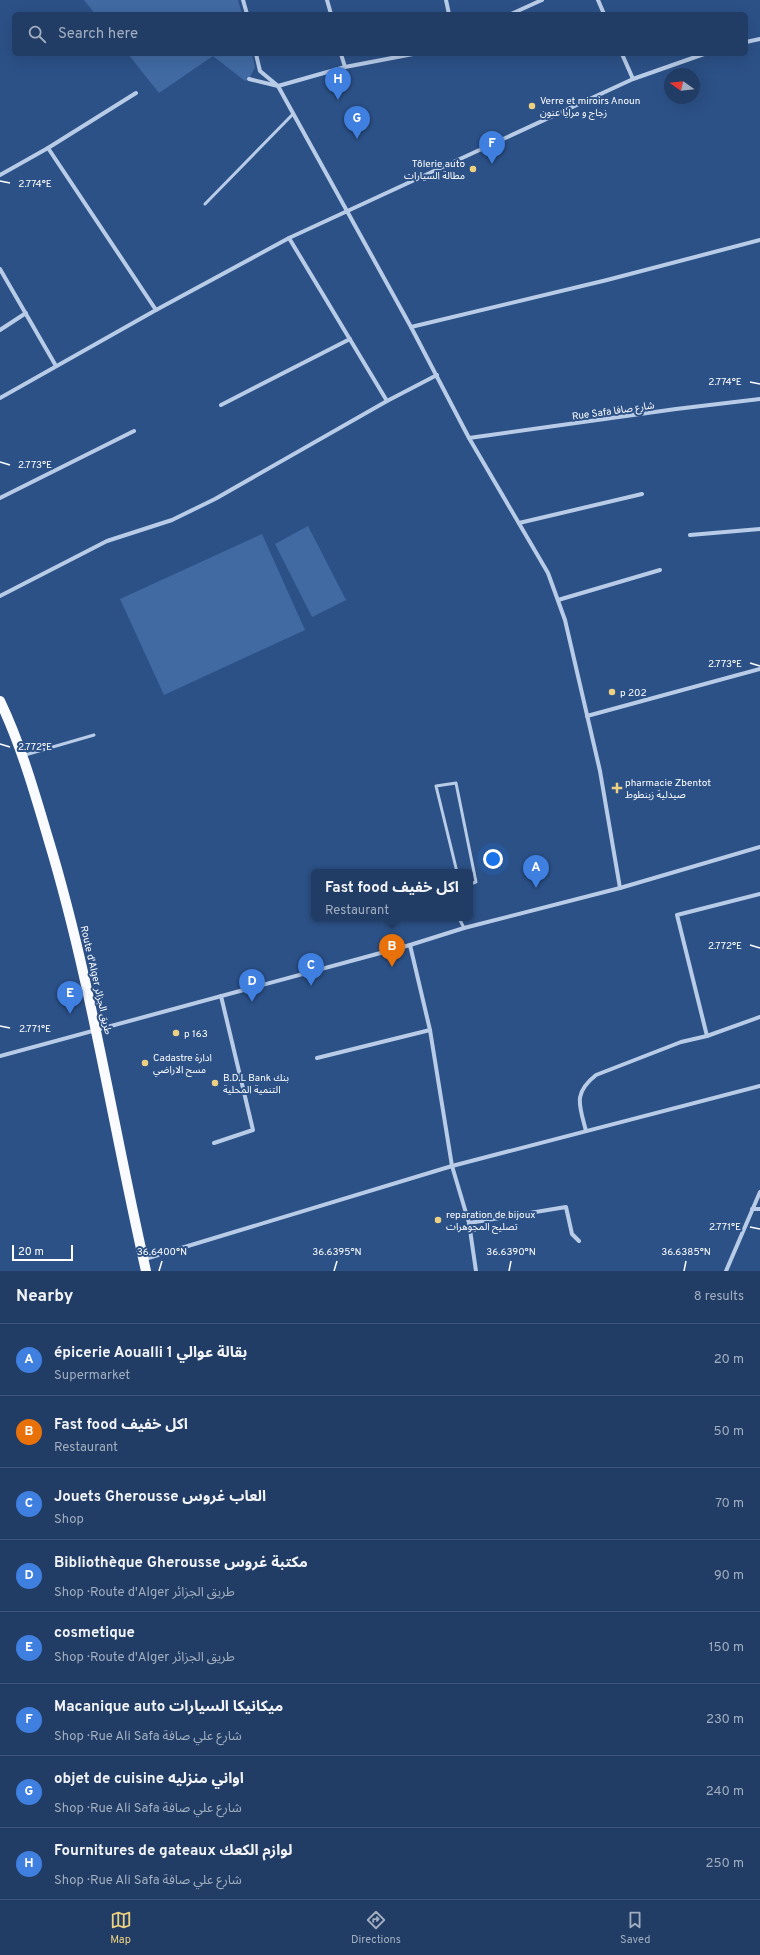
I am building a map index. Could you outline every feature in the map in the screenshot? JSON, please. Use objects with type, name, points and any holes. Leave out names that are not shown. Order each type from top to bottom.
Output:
[{"type":"main road","name":"Route d'Alger طريق الجزائر","points":[[0,701],[24,756],[64,890],[96,1030],[146,1271]]},
{"type":"street","points":[[243,0],[246,12]]},
{"type":"street","points":[[327,0],[330,12]]},
{"type":"street","points":[[446,0],[449,12]]},
{"type":"street","points":[[515,12],[535,1],[542,0]]},
{"type":"street","points":[[598,0],[603,12]]},
{"type":"street","points":[[748,41],[760,38]]},
{"type":"street","points":[[256,56],[260,71],[278,86],[346,212],[411,327],[469,438],[548,573],[565,620],[600,771],[620,888]]},
{"type":"street","points":[[342,56],[345,67]]},
{"type":"street","points":[[249,79],[278,86],[345,67],[403,56]]},
{"type":"street","points":[[623,56],[633,79]]},
{"type":"street","points":[[0,398],[156,310],[289,238],[633,79],[698,56]]},
{"type":"street","points":[[0,175],[48,148],[136,93]]},
{"type":"street","points":[[48,148],[156,310]]},
{"type":"street","points":[[289,238],[387,401]]},
{"type":"street","points":[[411,327],[599,282],[760,240]]},
{"type":"street","points":[[0,269],[56,366]]},
{"type":"street","points":[[0,330],[26,313]]},
{"type":"street","points":[[221,405],[350,339]]},
{"type":"street","points":[[0,596],[107,542],[172,520],[215,499],[387,401],[437,375]]},
{"type":"street","name":"Rue Safa شارع صافا","points":[[469,438],[676,409],[760,399]]},
{"type":"street","points":[[0,498],[134,431]]},
{"type":"street","points":[[518,523],[642,494]]},
{"type":"street","points":[[690,535],[760,530]]},
{"type":"street","points":[[558,600],[660,570]]},
{"type":"street","points":[[587,716],[760,669]]},
{"type":"street","points":[[0,1056],[410,945],[464,928],[620,888],[760,847]]},
{"type":"street","points":[[707,1036],[677,915],[760,894]]},
{"type":"street","points":[[410,945],[430,1030],[452,1166],[469,1223],[476,1271]]},
{"type":"street","points":[[214,1143],[253,1130],[221,996]]},
{"type":"street","points":[[586,1132],[579,1104],[584,1084],[596,1076],[681,1042],[707,1036],[760,1017]]},
{"type":"street","points":[[317,1058],[430,1030]]},
{"type":"street","points":[[144,1260],[452,1166],[760,1086]]},
{"type":"street","points":[[726,1271],[760,1192]]},
{"type":"street","points":[[469,1223],[566,1207],[572,1234],[579,1241]]},
{"type":"street","points":[[752,1209],[760,1209]]},
{"type":"lane","points":[[206,204],[293,114]]},
{"type":"lane","points":[[24,756],[94,735]]},
{"type":"lane","points":[[456,869],[436,786],[456,783],[476,882],[473,883]]},
{"type":"lane","points":[[460,921],[464,928]]},
{"type":"shaded area","points":[[84,0],[238,0],[241,12],[93,12]]},
{"type":"shaded area","points":[[130,56],[213,56],[159,93]]},
{"type":"shaded area","points":[[213,56],[252,56],[255,67],[249,79],[245,81]]},
{"type":"shaded area","points":[[308,526],[346,600],[312,617],[275,544]]},
{"type":"shaded area","points":[[262,534],[305,630],[164,695],[120,599]]},
{"type":"place","name":"Fournitures de gateaux لوازم الكعك","points":[[338,100]]},
{"type":"place","name":"Verre et miroirs Anoun زجاج و مرايا عنون","points":[[532,106]]},
{"type":"place","name":"objet de cuisine اواني منزليه","points":[[357,139]]},
{"type":"place","name":"Macanique auto ميكانيكا السيارات","points":[[492,164]]},
{"type":"place","name":"Tôlerie auto مطالة السيارات","points":[[473,169]]},
{"type":"place","name":"p 202","points":[[612,692]]},
{"type":"place","name":"pharmacie Zbentot صيدلية زبنطوط","points":[[617,788]]},
{"type":"place","name":"épicerie Aoualli 1 بقالة عوالي","points":[[536,888]]},
{"type":"place","name":"Fast food اكل خفيف","points":[[392,967]]},
{"type":"place","name":"Jouets Gherousse العاب غروس","points":[[311,986]]},
{"type":"place","name":"Bibliothèque Gherousse مكتبة غروس","points":[[252,1002]]},
{"type":"place","name":"cosmetique","points":[[70,1014]]},
{"type":"place","name":"p 163","points":[[176,1033]]},
{"type":"place","name":"Cadastre ادارة مسح الاراضي","points":[[145,1063]]},
{"type":"place","name":"B.D.L Bank بنك التنمية المحلية","points":[[215,1083]]},
{"type":"place","name":"reparation de bijoux تصليح المجوهرات","points":[[438,1220]]}]
